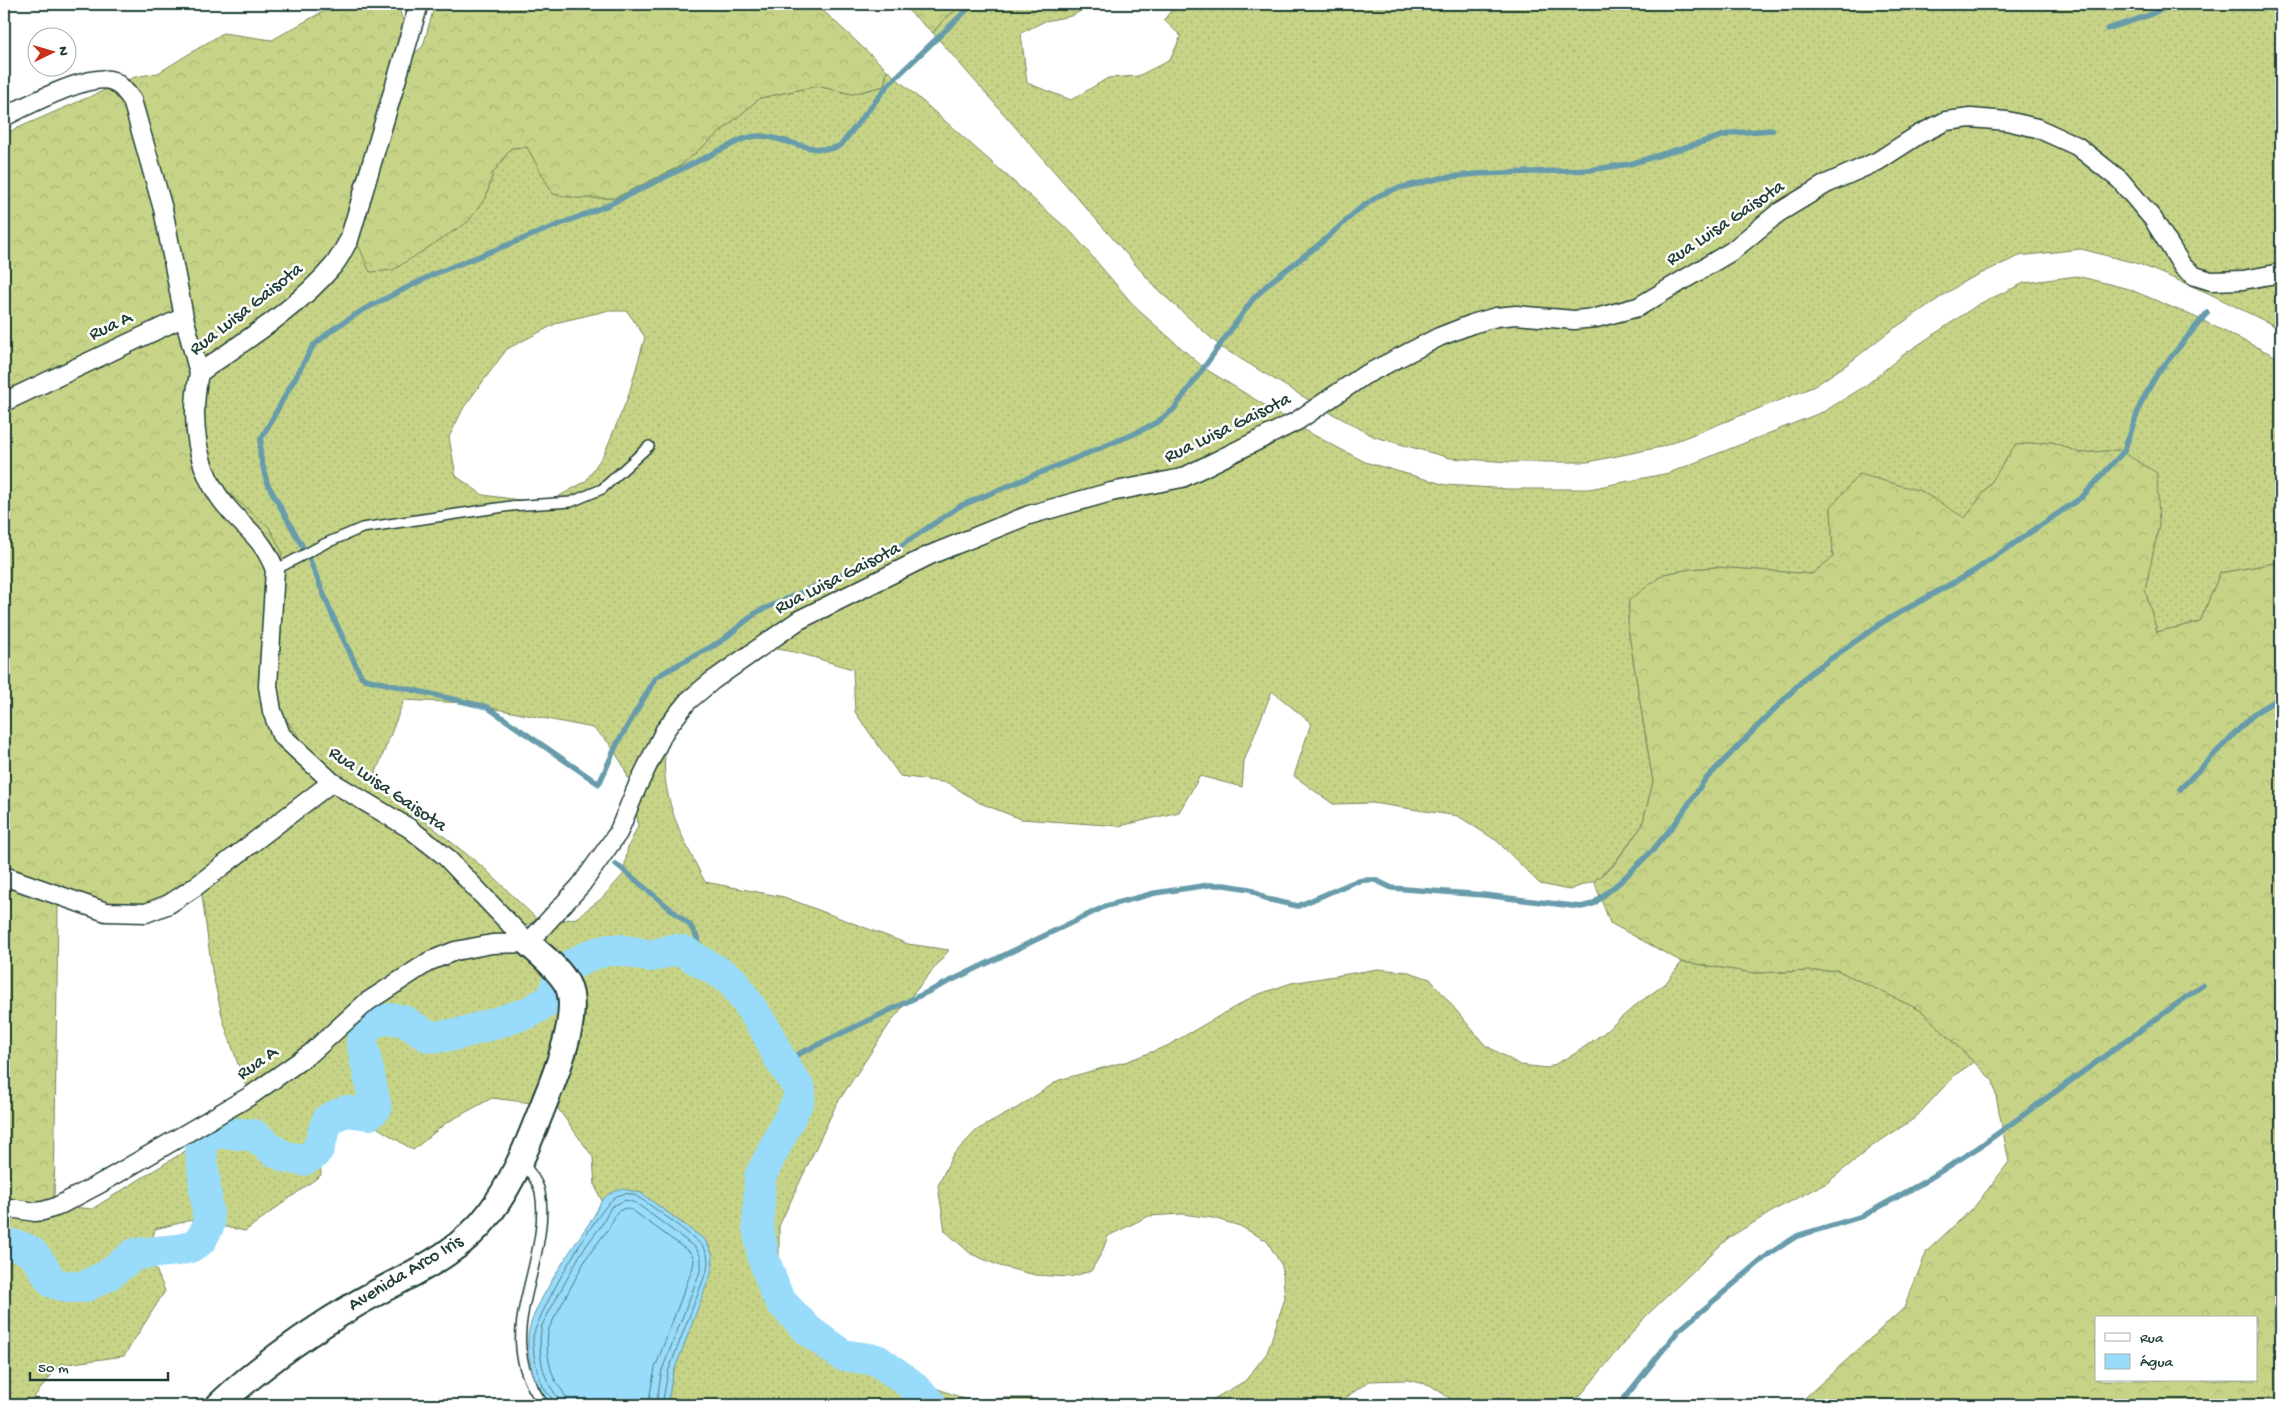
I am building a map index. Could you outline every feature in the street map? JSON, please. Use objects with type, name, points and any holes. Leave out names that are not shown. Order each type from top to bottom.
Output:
[{"type":"street","name":"Rua Luisa Gaisota","points":[[419,4],[350,240],[335,264],[316,284],[250,338],[199,373],[195,395],[195,431],[203,466],[214,491],[228,509],[251,530],[270,558],[275,570],[268,686],[272,711],[281,735],[332,782],[409,828],[445,856],[528,943],[581,885],[618,833],[637,787],[665,730],[688,701],[712,681],[798,620],[930,555],[1029,515],[1111,492],[1182,478],[1297,421],[1363,376],[1439,337],[1472,324],[1516,315],[1574,320],[1596,318],[1638,307],[1732,251],[1778,213],[1826,184],[1878,161],[1918,135],[1946,122],[1971,118],[2007,121],[2037,128],[2077,146],[2120,180],[2153,219],[2183,267],[2195,276],[2211,282],[2243,280],[2281,274]]},
{"type":"street","points":[[4,117],[38,100],[78,84],[100,78],[113,81],[125,90],[132,100],[163,209],[184,317],[199,373]]},
{"type":"street","name":"Rua A","points":[[4,402],[184,317]]},
{"type":"street","points":[[4,876],[106,912],[146,913],[169,904],[196,887],[332,782]]},
{"type":"street","name":"Rua A","points":[[4,1207],[35,1212],[43,1211],[56,1207],[103,1182],[250,1096],[311,1053],[367,1002],[430,961],[455,951],[492,944],[528,943]]},
{"type":"street","name":"Avenida Arco Iris","points":[[219,1405],[246,1380],[353,1306],[440,1257],[467,1238],[488,1215],[505,1190],[521,1160],[556,1074],[568,1030],[572,1001],[559,974],[528,943]]},
{"type":"lane","points":[[275,570],[324,544],[362,528],[511,506],[571,502],[602,489],[649,446]]},
{"type":"lane","points":[[521,1160],[536,1180],[540,1191],[542,1214],[519,1341],[522,1361],[535,1394],[544,1405]]},
{"type":"green space","points":[[367,4],[397,4],[406,28],[398,68],[423,46],[435,4],[816,4],[887,70],[884,86],[852,94],[817,86],[760,98],[680,166],[615,198],[577,198],[553,194],[527,147],[511,148],[493,173],[486,197],[468,222],[393,270],[370,272],[358,244],[327,275],[195,387],[209,470],[234,498],[269,527],[282,552],[275,663],[278,709],[330,778],[168,911],[62,901],[58,908],[54,1205],[4,1200],[4,134],[135,77],[158,73],[223,33],[272,40],[322,12]]},
{"type":"green space","points":[[901,4],[964,4],[944,19],[933,33]]},
{"type":"green space","points":[[964,4],[1095,4],[1071,16],[1045,21],[1021,33],[1027,83],[1071,100],[1108,78],[1138,76],[1170,60],[1181,36],[1164,20],[1176,4],[2281,4],[2281,329],[2206,292],[2139,264],[2081,249],[2019,256],[1965,281],[1887,333],[1849,363],[1813,387],[1661,447],[1588,462],[1510,462],[1450,458],[1375,437],[1322,408],[1221,347],[1157,289],[933,33],[944,19]]},
{"type":"green space","points":[[887,70],[1073,234],[1137,309],[1204,368],[1308,432],[1365,462],[1446,485],[1509,489],[1589,489],[1669,473],[1825,411],[1865,386],[1903,355],[1979,304],[2024,283],[2077,276],[2129,289],[2195,317],[2281,359],[2281,562],[2220,573],[2200,622],[2157,632],[2145,590],[2159,525],[2119,450],[2080,453],[2052,442],[2015,445],[1965,519],[1921,491],[1831,507],[1833,557],[1812,574],[1716,567],[1664,574],[1629,601],[1628,628],[1653,782],[1642,826],[1612,866],[1594,881],[1569,890],[1540,884],[1497,841],[1458,816],[1372,803],[1333,804],[1294,776],[1311,723],[1272,691],[1244,761],[1242,787],[1200,776],[1179,812],[1120,826],[1021,819],[980,803],[948,783],[900,776],[855,712],[853,669],[801,654],[775,649],[762,648],[739,653],[722,661],[708,673],[675,718],[666,736],[665,771],[670,804],[682,836],[705,882],[784,897],[908,944],[949,950],[893,1019],[836,1105],[779,1226],[779,1304],[871,1364],[973,1402],[1005,1398],[1032,1398],[1034,1405],[667,1405],[673,1374],[713,1264],[710,1247],[705,1240],[641,1193],[636,1191],[620,1191],[602,1201],[595,1186],[593,1157],[556,1106],[492,1098],[446,1123],[413,1150],[351,1111],[318,1131],[321,1175],[245,1231],[192,1220],[155,1229],[149,1253],[165,1291],[124,1356],[59,1365],[28,1405],[4,1405],[4,1200],[92,1209],[222,1128],[251,1102],[223,1020],[212,971],[201,888],[330,778],[278,709],[234,498],[209,470],[195,388],[327,275],[359,243],[393,270],[430,245],[486,197],[493,173],[511,148],[527,147],[553,194],[577,198],[615,198],[680,166],[760,98],[817,86],[852,94],[884,86]],"holes":[[[606,311],[627,311],[645,337],[628,397],[605,452],[586,481],[556,498],[520,500],[483,495],[456,476],[449,437],[464,407],[507,349],[559,322]],[[404,700],[466,703],[593,728],[609,743],[623,765],[634,793],[638,826],[628,847],[623,875],[601,899],[576,918],[507,930],[539,921],[484,868],[373,780]]]},
{"type":"green space","points":[[2052,442],[2080,453],[2119,450],[2157,473],[2159,525],[2145,590],[2157,632],[2200,622],[2220,573],[2281,562],[2281,1405],[1797,1405],[1904,1308],[1927,1251],[1975,1206],[2009,1162],[1993,1081],[1922,1011],[1837,970],[1755,973],[1682,962],[1610,923],[1594,881],[1613,866],[1642,826],[1653,782],[1628,628],[1629,600],[1664,574],[1691,569],[1716,567],[1812,574],[1833,557],[1831,507],[1859,474],[1921,491],[1965,518],[2015,445]]},
{"type":"green space","points":[[1682,962],[1755,973],[1837,970],[1922,1011],[1974,1062],[1955,1075],[1915,1118],[1871,1147],[1827,1183],[1778,1208],[1728,1238],[1646,1316],[1580,1396],[1559,1405],[1460,1405],[1430,1385],[1407,1380],[1369,1381],[1336,1405],[1203,1405],[1245,1381],[1267,1353],[1285,1298],[1282,1266],[1267,1241],[1240,1226],[1213,1218],[1182,1214],[1149,1216],[1108,1236],[1102,1252],[1091,1271],[1070,1277],[1035,1275],[1000,1266],[971,1254],[945,1231],[938,1186],[952,1156],[977,1130],[1017,1108],[1059,1080],[1128,1061],[1167,1046],[1254,996],[1291,983],[1378,969],[1409,972],[1430,979],[1485,1045],[1520,1065],[1548,1068],[1576,1053],[1605,1032],[1637,1004],[1665,984]]},
{"type":"water","points":[[623,1189],[641,1193],[705,1240],[713,1255],[712,1271],[673,1374],[667,1405],[550,1405],[541,1390],[531,1364],[528,1346],[530,1325],[544,1294],[592,1219],[601,1201],[615,1191]]},
{"type":"waterway","points":[[973,4],[888,85],[841,145],[822,149],[768,137],[757,136],[743,139],[606,206],[434,274],[363,310],[333,329],[313,346],[261,439],[260,454],[267,483],[309,558],[333,617],[361,676],[365,679],[487,707],[599,784],[617,744],[655,679],[661,674],[720,642],[757,612],[890,553],[960,506],[1134,434],[1159,421],[1174,409],[1253,299],[1269,283],[1321,243],[1359,209],[1380,195],[1395,189],[1441,178],[1476,174],[1589,170],[1630,164],[1732,133],[1773,130]]},
{"type":"waterway","points":[[2107,29],[2147,16],[2172,4]]},
{"type":"waterway","points":[[782,1062],[1106,906],[1155,893],[1209,885],[1224,885],[1250,889],[1266,899],[1298,906],[1354,882],[1375,880],[1392,888],[1484,895],[1581,907],[1593,904],[1620,882],[1652,851],[1677,821],[1704,781],[1809,674],[1883,622],[1974,571],[2082,497],[2124,451],[2141,403],[2157,374],[2207,313]]},
{"type":"waterway","points":[[2180,789],[2255,713],[2281,697]]},
{"type":"waterway","points":[[616,864],[690,925],[697,937],[700,960]]},
{"type":"waterway","points":[[4,1244],[15,1245],[29,1251],[38,1260],[52,1282],[68,1287],[84,1287],[108,1275],[135,1254],[190,1247],[201,1240],[209,1224],[201,1150],[204,1139],[213,1132],[254,1135],[274,1151],[286,1157],[303,1160],[313,1155],[318,1149],[328,1119],[346,1111],[369,1114],[376,1108],[362,1042],[365,1028],[378,1020],[395,1019],[404,1021],[428,1036],[459,1034],[528,1013],[553,998],[558,979],[571,965],[593,954],[608,950],[621,950],[651,956],[673,950],[683,951],[732,980],[766,1030],[778,1056],[800,1090],[799,1099],[760,1177],[758,1226],[763,1257],[776,1293],[782,1303],[809,1331],[842,1355],[877,1360],[908,1382],[932,1405]]},
{"type":"waterway","points":[[1619,1405],[1678,1331],[1769,1254],[1797,1236],[1863,1216],[1924,1182],[1979,1147],[2203,985]]}]
